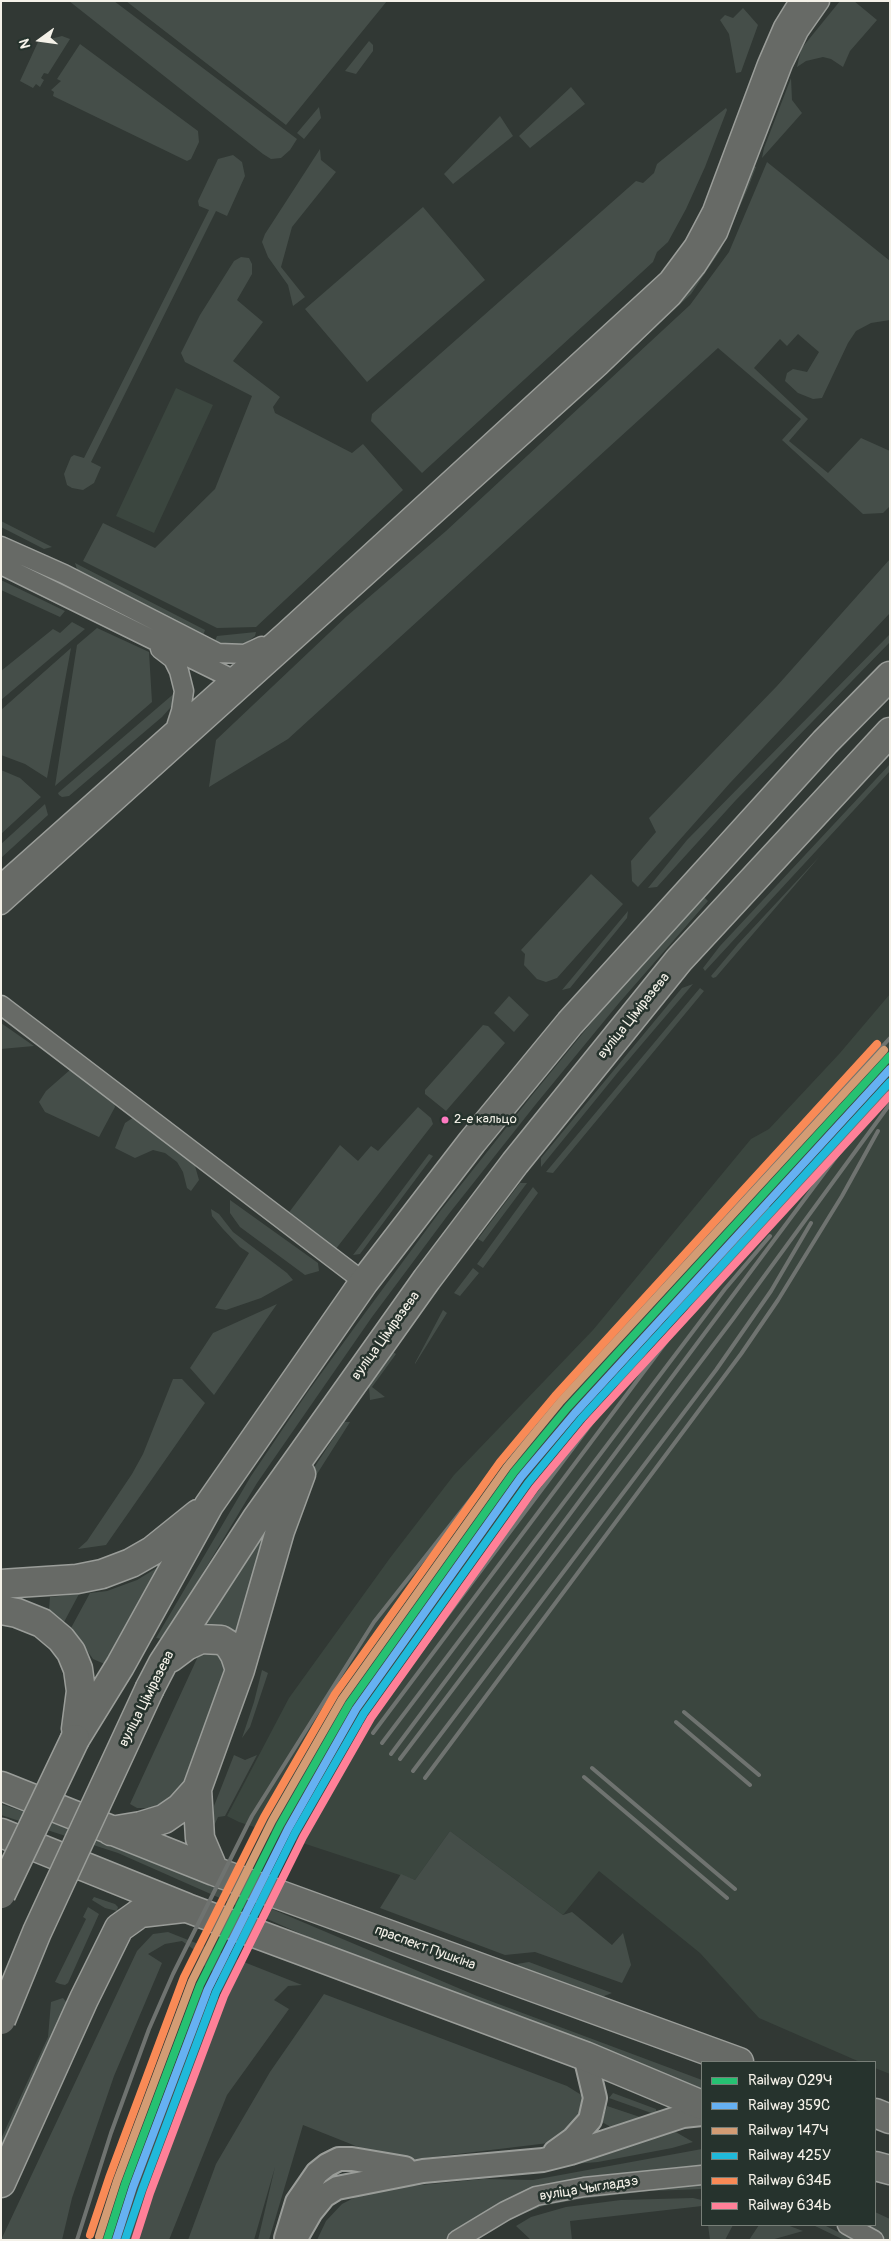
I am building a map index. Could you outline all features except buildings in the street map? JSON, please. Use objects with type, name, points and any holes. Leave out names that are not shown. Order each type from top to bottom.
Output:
[{"type":"main road","points":[[1,1894],[75,1739],[120,1666],[208,1505],[364,1282],[472,1142],[570,1023],[825,742],[890,676]]},
{"type":"main road","points":[[852,714],[884,737]]},
{"type":"main road","name":"вуліца Ціміразева","points":[[1,2020],[37,1932],[162,1664],[257,1518],[427,1279],[515,1163],[673,968],[884,737]]},
{"type":"main road","points":[[825,742],[852,771]]},
{"type":"main road","points":[[111,1831],[141,1826],[164,1819],[180,1808],[197,1789],[240,1670],[289,1502],[323,1424]]},
{"type":"main road","points":[[1,1584],[77,1579],[102,1574],[131,1564],[152,1551],[208,1505]]},
{"type":"main road","points":[[1,1610],[17,1613],[42,1623],[56,1634],[70,1652],[78,1669],[81,1691],[75,1739]]},
{"type":"main road","points":[[162,1664],[186,1646],[201,1639],[210,1638],[221,1640],[229,1645],[240,1670]]},
{"type":"main road","name":"праспект Пушкіна","points":[[1,1786],[214,1871],[736,2061]]},
{"type":"main road","points":[[197,1789],[200,1838],[214,1871]]},
{"type":"main road","points":[[9,1840],[585,2056],[701,2104]]},
{"type":"main road","points":[[1,2183],[84,1999],[119,1928],[140,1913],[187,1908]]},
{"type":"main road","points":[[876,2113],[890,2119]]},
{"type":"main road","points":[[876,2166],[890,2170]]},
{"type":"street","points":[[1,905],[78,834],[284,632],[668,280],[694,245],[712,211],[789,32],[798,1]]},
{"type":"street","points":[[789,32],[820,1]]},
{"type":"street","points":[[1,884],[174,730],[239,678],[600,366],[672,297],[696,267],[718,233],[775,64]]},
{"type":"street","points":[[1,546],[64,574],[189,639],[223,654],[245,654],[256,650],[284,632]]},
{"type":"street","points":[[1,565],[146,637],[239,678]]},
{"type":"street","points":[[146,637],[173,659],[179,671],[184,691],[174,730]]},
{"type":"street","points":[[223,654],[239,678]]},
{"type":"street","points":[[1,1005],[364,1282]]},
{"type":"street","points":[[543,2160],[573,2139],[590,2120],[595,2098],[585,2056]]},
{"type":"street","points":[[295,2240],[311,2212],[324,2196],[337,2188],[423,2171],[543,2160],[571,2153],[683,2116],[701,2114]]},
{"type":"street","points":[[286,2240],[297,2202],[317,2173],[327,2165],[339,2160],[352,2159],[423,2171]]},
{"type":"street","name":"вуліца Чыгладзэ","points":[[457,2240],[505,2211],[536,2196],[584,2187],[701,2175]]},
{"type":"street","points":[[850,2226],[874,2240]]},
{"type":"shaded area","points":[[69,1],[114,1],[297,139],[290,150],[281,158],[271,159],[263,154]]},
{"type":"shaded area","points":[[126,1],[387,1],[286,125]]},
{"type":"shaded area","points":[[840,1],[854,1],[877,20],[850,51],[843,67],[831,59],[823,57],[806,61],[797,67],[801,49]]},
{"type":"shaded area","points":[[743,8],[758,25],[741,72],[736,73],[729,34],[720,20],[725,15],[733,18]]},
{"type":"shaded area","points":[[62,36],[70,39],[48,74],[44,73],[41,78],[44,80],[40,87],[36,84],[33,88],[20,81],[38,42]]},
{"type":"shaded area","points":[[369,41],[373,45],[373,51],[356,74],[345,71]]},
{"type":"shaded area","points":[[80,44],[198,131],[199,142],[191,159],[187,161],[53,96],[54,92],[51,90],[61,81],[57,79]]},
{"type":"shaded area","points":[[791,78],[792,100],[802,113],[762,158],[764,148]]},
{"type":"shaded area","points":[[571,87],[585,104],[530,148],[519,136]]},
{"type":"shaded area","points":[[319,107],[321,118],[304,139],[297,133]]},
{"type":"shaded area","points":[[726,108],[727,110],[705,167],[686,209],[668,242],[657,252],[653,262],[422,473],[371,421],[372,414],[636,181],[643,183],[654,173],[657,164]]},
{"type":"shaded area","points":[[500,116],[513,136],[453,184],[444,174]]},
{"type":"shaded area","points":[[320,149],[321,160],[336,172],[292,227],[281,267],[305,297],[293,306],[288,285],[268,257],[262,242],[265,234]]},
{"type":"shaded area","points":[[233,155],[242,162],[245,176],[227,216],[216,211],[91,462],[101,467],[94,483],[83,490],[72,488],[67,485],[64,474],[71,457],[74,455],[84,458],[209,210],[199,206],[198,201],[218,159]]},
{"type":"shaded area","points":[[767,162],[890,261],[890,320],[871,323],[856,331],[848,343],[822,398],[813,399],[798,393],[785,381],[787,373],[793,369],[807,372],[819,352],[798,334],[787,346],[780,339],[754,368],[808,419],[789,441],[828,473],[861,438],[890,451],[890,506],[883,513],[863,514],[782,440],[801,419],[718,348],[288,739],[209,787],[216,740],[347,616],[446,531],[690,305],[729,252]]},
{"type":"shaded area","points":[[752,165],[756,167],[720,251],[691,294],[587,392],[340,612],[231,712],[228,708],[686,293],[718,251]]},
{"type":"shaded area","points":[[423,207],[485,280],[367,382],[305,309]]},
{"type":"shaded area","points":[[241,257],[249,258],[252,264],[252,274],[237,300],[263,322],[233,361],[280,397],[273,407],[275,413],[352,453],[363,444],[403,490],[256,627],[217,628],[83,561],[103,523],[155,548],[215,489],[252,396],[185,362],[181,353],[200,315],[234,261]]},
{"type":"shaded area","points":[[176,388],[213,405],[154,533],[116,516]]},
{"type":"shaded area","points":[[1,521],[52,547],[44,549],[1,527]]},
{"type":"shaded area","points":[[890,559],[890,613],[730,783],[638,887],[632,881],[631,861],[656,832],[649,818],[777,686]]},
{"type":"shaded area","points":[[75,563],[205,630],[203,636],[78,572]]},
{"type":"shaded area","points":[[1,580],[65,611],[60,617],[1,590]]},
{"type":"shaded area","points":[[72,622],[85,629],[1,700],[1,671],[53,629],[60,633]]},
{"type":"shaded area","points":[[97,628],[149,652],[152,702],[55,786],[77,645]]},
{"type":"shaded area","points":[[256,632],[255,636],[243,645],[226,647],[214,643],[217,636]]},
{"type":"shaded area","points":[[890,634],[890,642],[736,800],[657,887],[648,888],[687,840]]},
{"type":"shaded area","points":[[71,648],[47,778],[25,764],[1,755],[1,710]]},
{"type":"shaded area","points":[[177,691],[171,707],[162,717],[69,796],[62,797],[59,795],[58,793]]},
{"type":"shaded area","points":[[890,764],[890,771],[705,971],[703,968],[720,946]]},
{"type":"shaded area","points":[[1,770],[20,778],[41,797],[1,834]]},
{"type":"shaded area","points":[[45,804],[48,815],[1,858],[1,844]]},
{"type":"shaded area","points":[[820,856],[716,977],[713,978],[711,976],[738,944]]},
{"type":"shaded area","points":[[591,874],[623,904],[557,978],[546,982],[537,979],[524,965],[525,954],[521,950]]},
{"type":"shaded area","points":[[702,895],[708,901],[619,1003],[536,1104],[448,1215],[372,1317],[257,1483],[163,1639],[156,1638],[251,1476],[307,1393],[365,1313],[441,1210],[529,1099],[610,1000]]},
{"type":"shaded area","points":[[628,911],[627,918],[570,988],[562,990]]},
{"type":"shaded area","points":[[693,984],[541,1167],[541,1158],[682,988]]},
{"type":"shaded area","points":[[700,988],[704,991],[553,1173],[546,1172]]},
{"type":"shaded area","points":[[890,994],[890,2074],[876,2068],[876,2061],[858,2061],[759,2018],[700,1953],[599,1871],[563,1915],[450,1831],[415,1880],[239,1822],[227,1816],[289,1698],[390,1558],[454,1475],[593,1330],[751,1139],[769,1129],[840,1053]]},
{"type":"shaded area","points":[[509,996],[529,1015],[514,1032],[494,1013]]},
{"type":"shaded area","points":[[1,1023],[34,1046],[1,1049]]},
{"type":"shaded area","points":[[483,1025],[488,1026],[505,1043],[446,1111],[425,1094],[425,1090]]},
{"type":"shaded area","points":[[71,1069],[113,1099],[115,1107],[99,1137],[45,1112],[39,1102],[46,1091]]},
{"type":"shaded area","points":[[418,1107],[431,1118],[433,1124],[335,1250],[287,1215],[340,1145],[358,1161],[371,1146],[378,1151]]},
{"type":"shaded area","points":[[134,1117],[195,1166],[199,1180],[191,1191],[187,1188],[183,1172],[177,1162],[165,1153],[153,1150],[135,1158],[115,1148],[125,1123]]},
{"type":"shaded area","points":[[429,1154],[433,1156],[360,1254],[353,1255]]},
{"type":"shaded area","points":[[520,1183],[527,1183],[483,1242],[478,1239]]},
{"type":"shaded area","points":[[533,1187],[538,1193],[483,1268],[477,1264]]},
{"type":"shaded area","points":[[230,1200],[318,1263],[319,1271],[305,1275],[240,1227],[230,1213]]},
{"type":"shaded area","points":[[211,1209],[219,1214],[233,1232],[287,1273],[293,1280],[261,1298],[226,1310],[215,1308],[249,1253],[240,1247],[223,1229],[212,1216]]},
{"type":"shaded area","points":[[473,1268],[479,1273],[460,1296],[454,1293]]},
{"type":"shaded area","points":[[277,1304],[214,1395],[190,1368],[213,1333]]},
{"type":"shaded area","points":[[443,1310],[447,1313],[415,1364],[415,1363]]},
{"type":"shaded area","points":[[393,1352],[396,1354],[372,1387],[385,1397],[370,1400],[369,1386]]},
{"type":"shaded area","points":[[173,1379],[182,1379],[205,1403],[106,1545],[78,1549],[87,1541],[132,1474],[143,1454]]},
{"type":"shaded area","points":[[344,1422],[350,1422],[310,1485],[308,1477]]},
{"type":"shaded area","points":[[276,1513],[241,1643],[203,1627],[213,1610]]},
{"type":"shaded area","points":[[160,1566],[107,1665],[93,1659],[71,1628],[90,1593],[107,1591],[137,1580]]},
{"type":"shaded area","points":[[79,1594],[64,1622],[49,1610],[50,1597]]},
{"type":"shaded area","points":[[217,1648],[229,1669],[185,1786],[171,1807],[165,1801],[151,1808],[137,1808],[130,1804],[200,1652]]},
{"type":"shaded area","points":[[262,1670],[268,1673],[250,1727],[242,1738],[254,1702]]},
{"type":"shaded area","points":[[234,1755],[245,1760],[257,1755],[225,1816],[218,1817],[214,1826],[214,1806]]},
{"type":"shaded area","points":[[1,1804],[128,1848],[477,1996],[701,2080],[701,2089],[472,2004],[360,1960],[118,1853],[1,1815]]},
{"type":"shaded area","points":[[450,1831],[563,1915],[572,1912],[612,1945],[623,1933],[631,1965],[622,1983],[535,1952],[505,1955],[380,1908],[401,1874],[415,1880]]},
{"type":"shaded area","points":[[94,1897],[115,1904],[118,1907],[117,1911],[105,1908],[92,1900]]},
{"type":"shaded area","points":[[88,1907],[99,1914],[68,1983],[65,1985],[55,1982],[86,1919],[83,1917]]},
{"type":"shaded area","points":[[168,1932],[302,1985],[288,1986],[274,2000],[289,2009],[227,2095],[169,2240],[114,2240],[125,2202],[203,1988],[216,2000],[220,1997],[223,1985],[216,1973],[200,1963],[200,1954],[182,1941],[165,1944],[148,1954],[162,1963],[114,2076],[72,2198],[62,2240],[1,2240],[137,1951],[153,1934]]},
{"type":"shaded area","points":[[529,1962],[612,1993],[599,1998],[510,1965]]},
{"type":"shaded area","points":[[324,1994],[567,2086],[583,2096],[586,2101],[584,2112],[557,2142],[408,2160],[386,2158],[303,2125],[269,2240],[258,2240],[275,2167],[254,2240],[188,2240],[216,2164],[270,2072]]},
{"type":"shaded area","points":[[63,1998],[68,2004],[1,2159],[1,2139],[48,2037],[51,2002]]},
{"type":"shaded area","points":[[613,2093],[656,2109],[657,2115],[609,2098]]},
{"type":"shaded area","points":[[607,2106],[649,2120],[616,2130],[602,2122]]},
{"type":"shaded area","points":[[674,2131],[693,2142],[672,2148],[598,2162],[562,2165]]},
{"type":"shaded area","points":[[701,2149],[701,2171],[605,2177],[485,2216],[448,2240],[317,2240],[326,2221],[342,2204],[361,2194],[380,2189],[483,2179],[533,2180]]},
{"type":"shaded area","points":[[701,2183],[701,2189],[650,2191],[580,2199],[543,2206],[509,2219],[541,2200]]},
{"type":"shaded area","points":[[693,2198],[701,2200],[701,2206],[570,2221],[572,2240],[531,2240],[516,2226],[531,2217],[566,2207],[621,2200]]},
{"type":"shaded area","points":[[876,2212],[890,2219],[890,2240],[886,2240],[871,2226],[876,2226]]},
{"type":"shaded area","points":[[708,2226],[732,2226],[725,2240],[710,2240]]},
{"type":"shaded area","points":[[758,2226],[790,2226],[803,2231],[771,2240],[749,2240]]},
{"type":"shaded area","points":[[815,2226],[826,2226],[854,2240],[844,2240]]},
{"type":"railway","points":[[77,2240],[111,2133],[149,2029],[173,1974],[252,1816],[374,1622],[474,1495],[527,1434],[890,1038]]},
{"type":"railway","points":[[373,1733],[711,1282],[890,1089]]},
{"type":"railway","points":[[400,1759],[733,1319],[890,1104]]},
{"type":"railway","points":[[425,1778],[741,1354],[778,1300],[842,1196],[878,1131]]},
{"type":"railway","points":[[391,1754],[848,1141]]},
{"type":"railway","points":[[364,1726],[700,1279],[769,1209]]},
{"type":"railway","points":[[413,1771],[716,1370],[771,1291],[811,1223]]},
{"type":"railway","points":[[382,1743],[725,1289],[770,1236]]},
{"type":"railway","points":[[684,1712],[759,1775]]},
{"type":"railway","points":[[676,1722],[750,1785]]},
{"type":"railway","points":[[592,1768],[735,1889]]},
{"type":"railway","points":[[584,1777],[727,1898]]},
{"type":"rail line","name":"634Б","points":[[90,2235],[109,2178],[184,1977],[264,1817],[335,1694],[500,1462],[555,1396],[877,1044]]},
{"type":"rail line","name":"147Ч","points":[[99,2237],[117,2181],[192,1981],[272,1821],[342,1699],[507,1467],[561,1401],[884,1050]]},
{"type":"rail line","name":"029Ч","points":[[107,2240],[125,2184],[200,1985],[280,1825],[349,1704],[514,1472],[568,1407],[890,1056]]},
{"type":"rail line","name":"359С","points":[[116,2240],[133,2187],[208,1989],[288,1829],[356,1709],[521,1477],[575,1413],[890,1069]]},
{"type":"rail line","name":"425У","points":[[125,2240],[216,1992],[295,1833],[364,1713],[528,1483],[581,1419],[890,1082]]},
{"type":"rail line","name":"634Ь","points":[[135,2240],[150,2193],[224,1996],[303,1837],[371,1718],[535,1488],[588,1424],[890,1095]]},
{"type":"place","name":"2-е кальцо","points":[[445,1120]]}]
